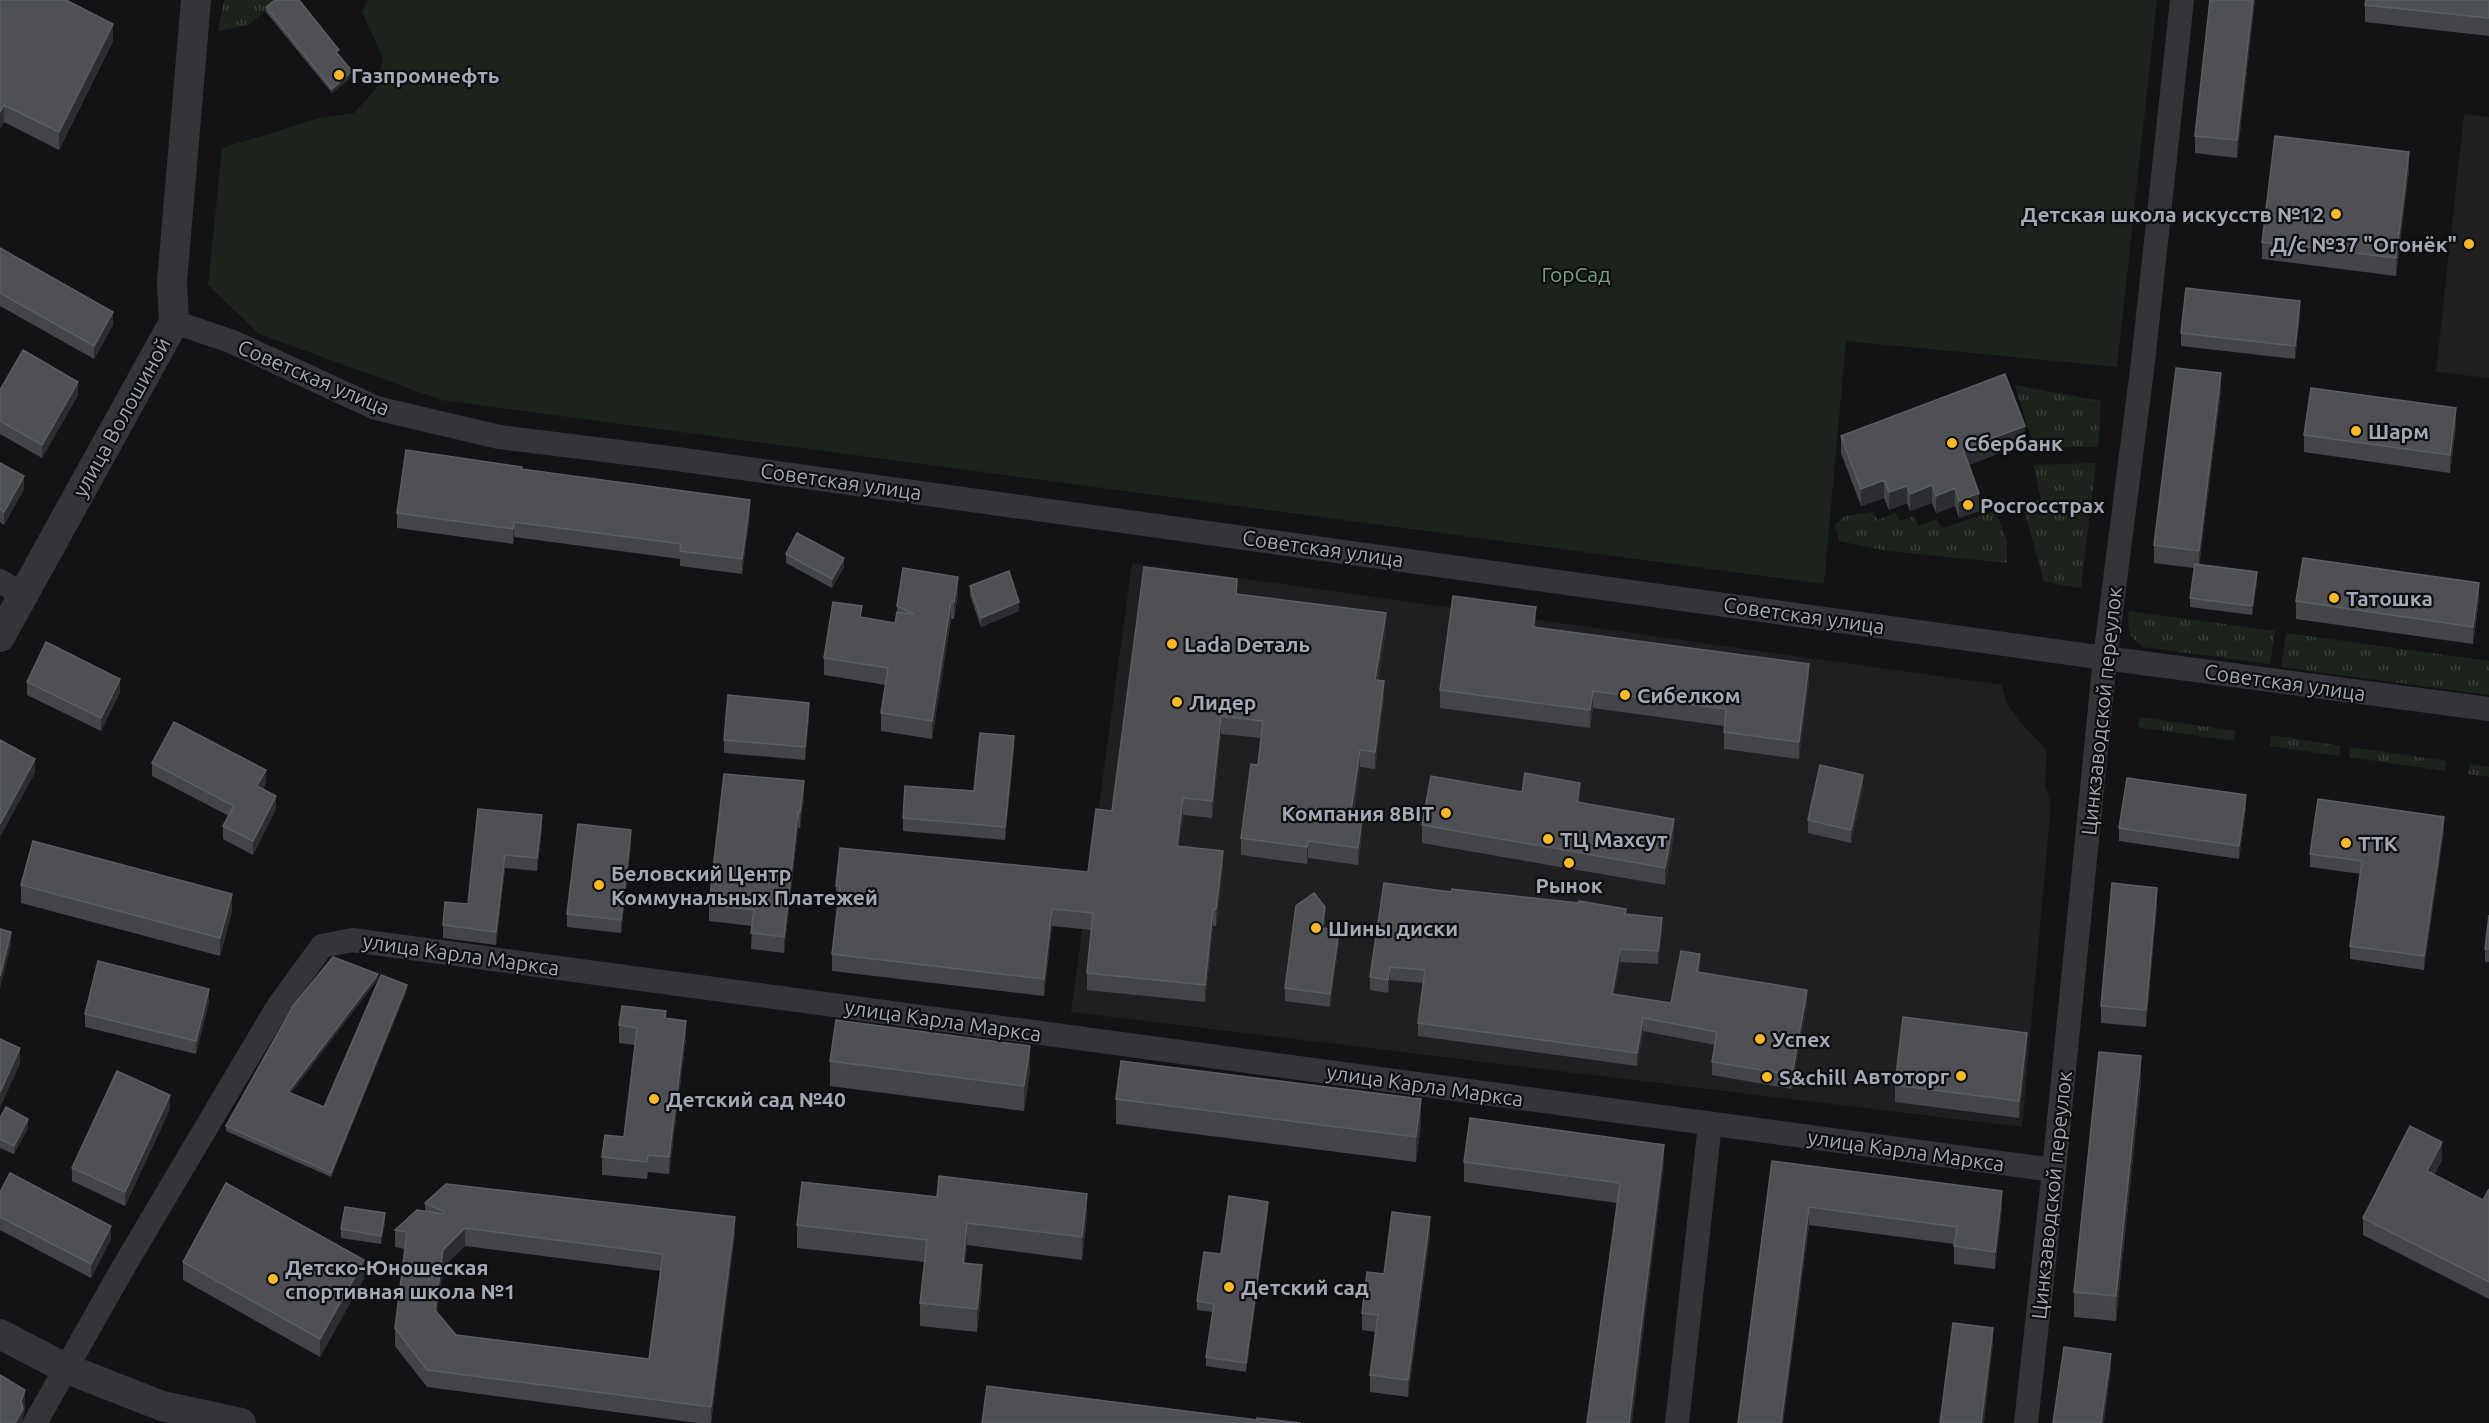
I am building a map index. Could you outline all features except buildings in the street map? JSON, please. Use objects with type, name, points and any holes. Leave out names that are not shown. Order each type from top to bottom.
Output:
[{"type":"street","name":"улица Волошиной","points":[[0,637],[12,588],[174,322],[172,282],[196,0]]},
{"type":"street","name":"Цинкзаводской переулок","points":[[2026,1423],[2054,1170],[2105,658],[2143,362],[2182,0]]},
{"type":"street","name":"Советская улица","points":[[174,322],[233,342],[376,408],[499,437],[712,463],[2105,658],[2489,709]]},
{"type":"street","name":"улица Карла Маркса","points":[[35,1423],[277,1008],[322,946],[352,940],[2054,1170]]},
{"type":"street","points":[[1677,1423],[1710,1124]]},
{"type":"street","points":[[0,1334],[65,1368],[162,1406],[241,1423]]},
{"type":"shaded area","name":"Д/с №37 \"Огонёк\"","points":[[2464,114],[2489,117],[2489,378],[2436,372]]},
{"type":"shaded area","name":"Рынок","points":[[1132,563],[2002,685],[2006,702],[2019,721],[2047,750],[2045,785],[2051,805],[2022,1127],[1071,1012]]},
{"type":"green space","points":[[224,0],[279,0],[248,25],[218,31]]},
{"type":"green space","name":"ГорСад","points":[[368,0],[2157,0],[2117,367],[1846,341],[1824,584],[441,400],[259,334],[208,285],[222,148],[320,118],[354,113],[376,89],[383,58],[362,12]]},
{"type":"green space","points":[[2015,385],[2101,401],[2098,447],[2034,447]]},
{"type":"green space","points":[[2096,463],[2081,588],[2044,582],[2023,506],[2041,499],[2033,465]]},
{"type":"green space","points":[[1995,511],[2007,540],[2007,563],[1888,551],[1839,541],[1835,525],[1845,516],[1872,512],[1878,520],[1895,513],[1900,521],[1914,516],[1918,526],[1936,519],[1942,528]]},
{"type":"green space","points":[[2129,611],[2275,631],[2270,664],[2143,647],[2131,636],[2128,622]]},
{"type":"green space","points":[[2286,633],[2489,661],[2489,695],[2281,667]]},
{"type":"green space","points":[[2140,717],[2236,731],[2234,741],[2138,727]]},
{"type":"green space","points":[[2271,735],[2341,746],[2339,756],[2270,746]]},
{"type":"green space","points":[[2350,747],[2446,761],[2445,771],[2349,757]]},
{"type":"green space","points":[[2470,764],[2489,767],[2489,777],[2468,774]]},
{"type":"place","name":"Газпромнефть","points":[[339,75]]},
{"type":"place","name":"Детская школа искусств №12","points":[[2336,214]]},
{"type":"place","name":"Д/с №37 \"Огонёк\"","points":[[2469,244]]},
{"type":"place","name":"Шарм","points":[[2356,431]]},
{"type":"place","name":"Сбербанк","points":[[1952,443]]},
{"type":"place","name":"Росгосстрах","points":[[1968,505]]},
{"type":"place","name":"Татошка","points":[[2334,598]]},
{"type":"place","name":"Lada Dеталь","points":[[1172,644]]},
{"type":"place","name":"Сибелком","points":[[1625,695]]},
{"type":"place","name":"Лидер","points":[[1177,702]]},
{"type":"place","name":"Компания 8BIT","points":[[1446,813]]},
{"type":"place","name":"ТЦ Махсут","points":[[1548,839]]},
{"type":"place","name":"ТТК","points":[[2346,843]]},
{"type":"place","name":"Рынок","points":[[1569,863]]},
{"type":"place","name":"Беловский Центр Коммунальных Платежей","points":[[599,885]]},
{"type":"place","name":"Шины диски","points":[[1316,928]]},
{"type":"place","name":"Успех","points":[[1760,1039]]},
{"type":"place","name":"Автоторг","points":[[1961,1076]]},
{"type":"place","name":"S&chill","points":[[1767,1077]]},
{"type":"place","name":"Детский сад №40","points":[[654,1099]]},
{"type":"place","name":"Детско-Юношеская спортивная школа №1","points":[[273,1279]]},
{"type":"place","name":"Детский сад","points":[[1229,1287]]}]
